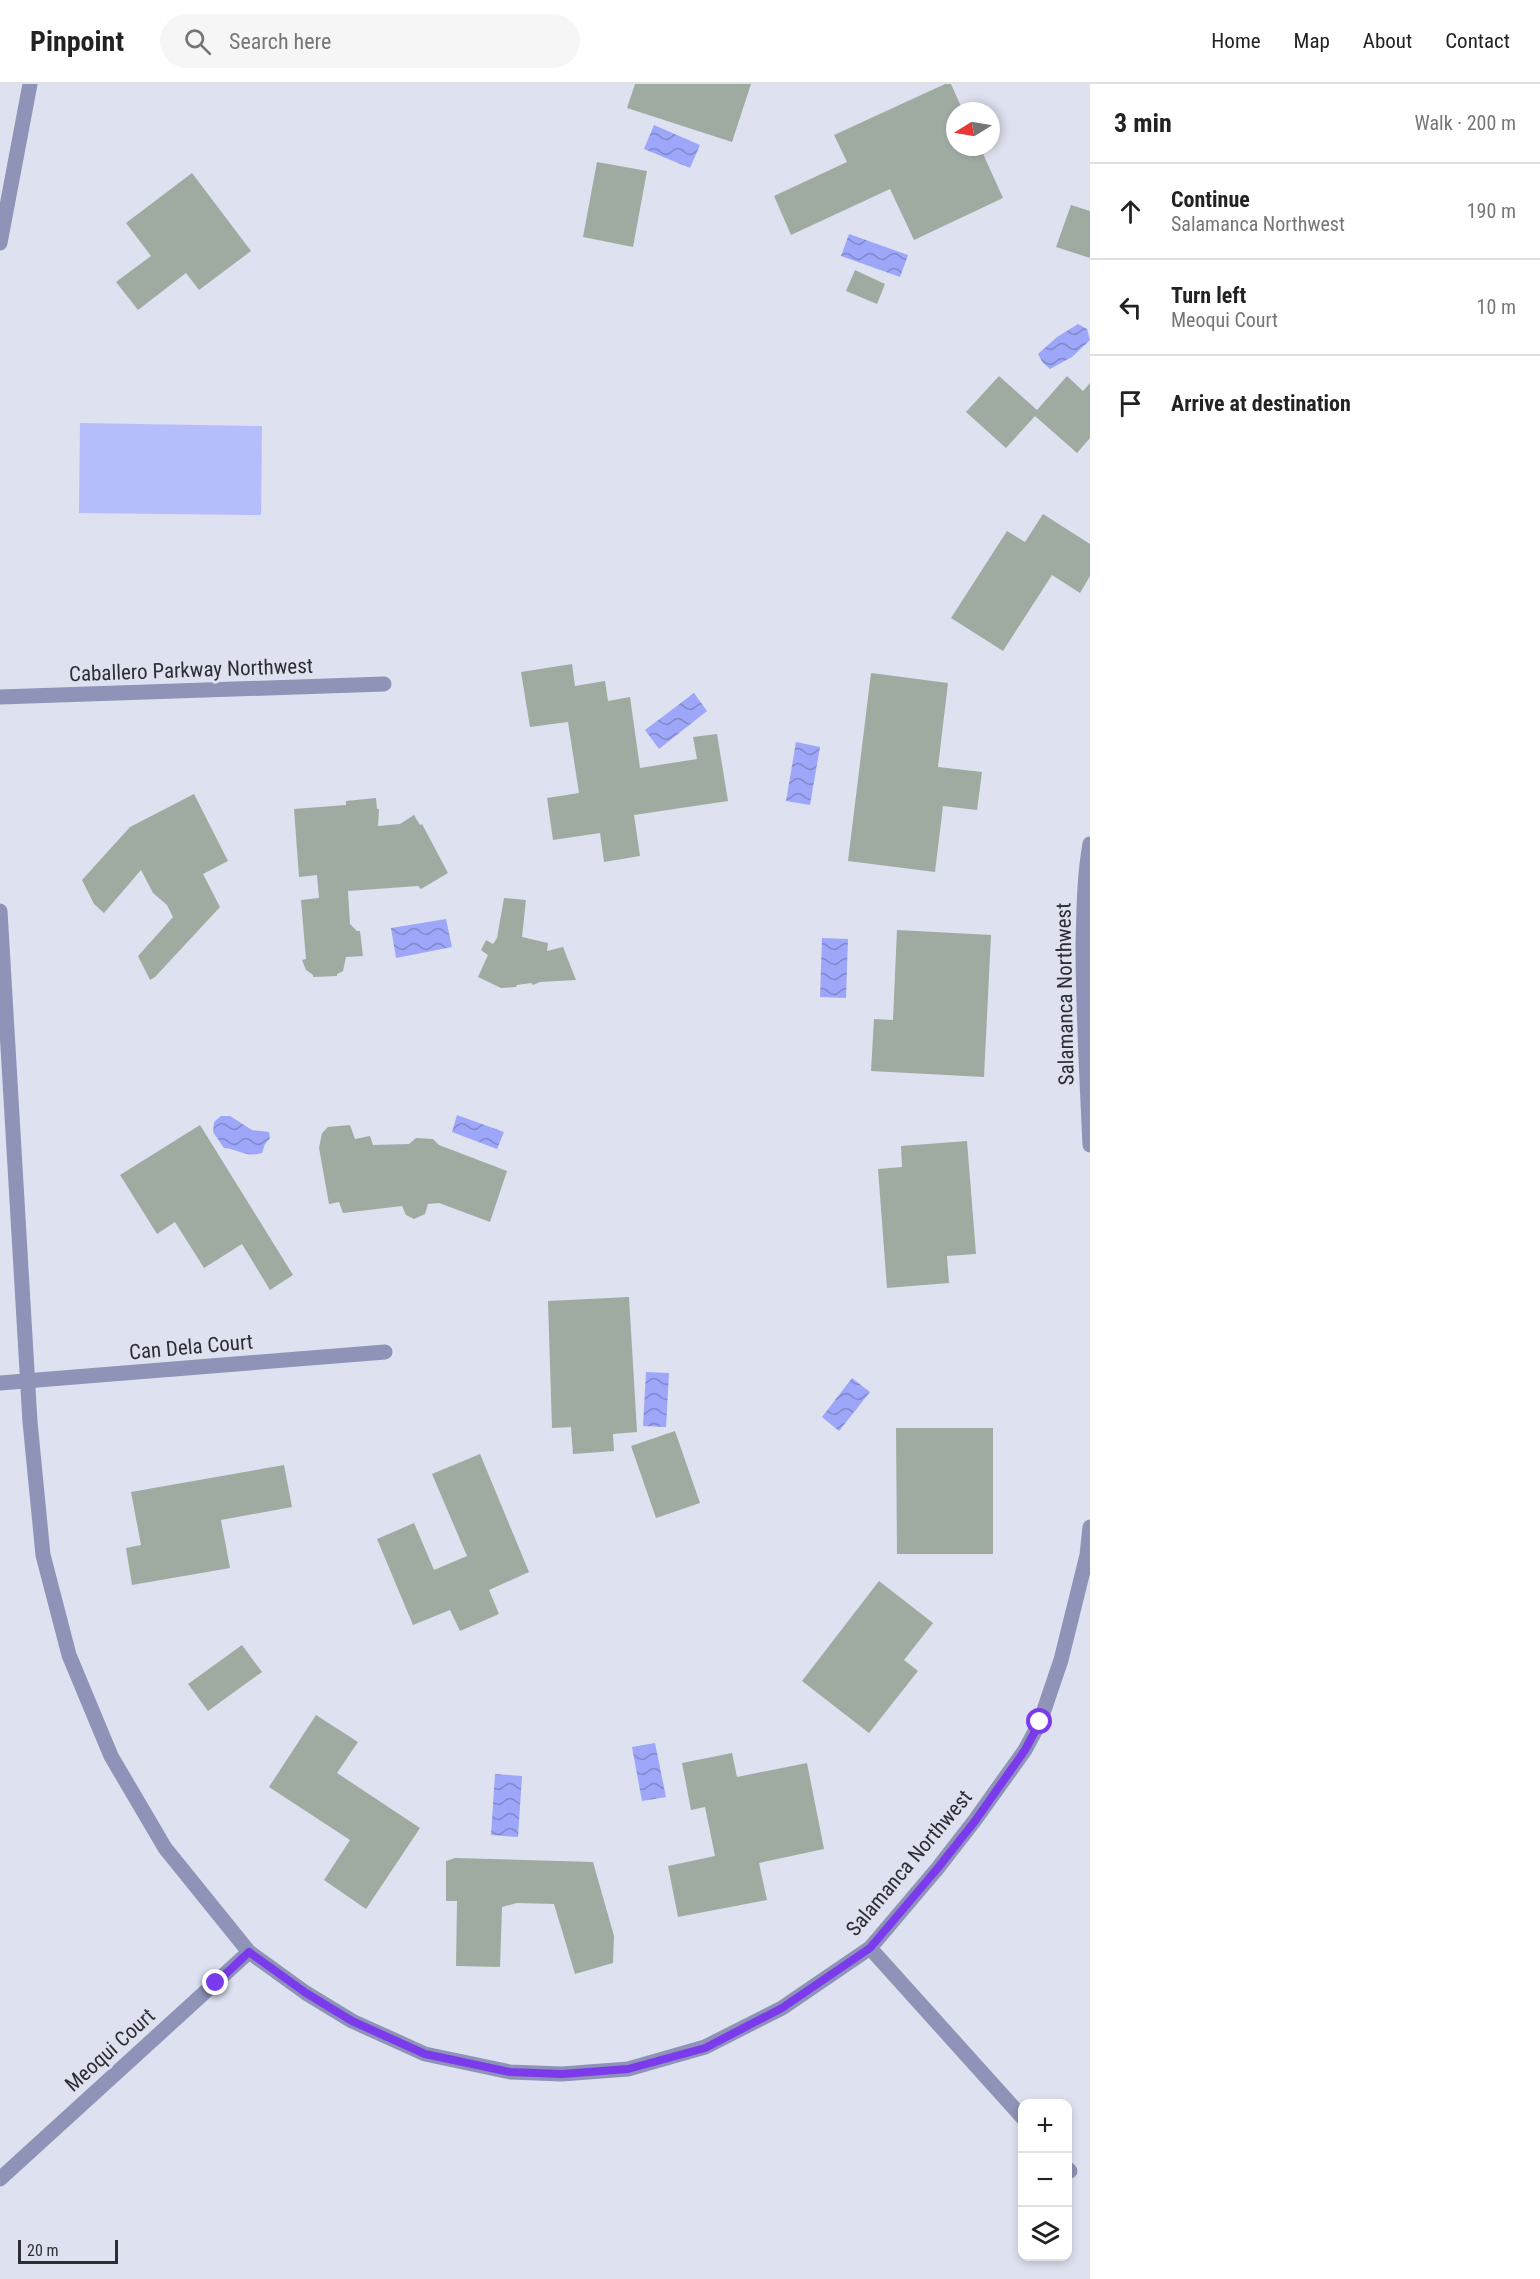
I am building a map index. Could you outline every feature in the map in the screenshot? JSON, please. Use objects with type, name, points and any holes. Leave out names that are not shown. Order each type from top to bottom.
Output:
[{"type":"street","points":[[0,243],[30,84]]},
{"type":"street","name":"Caballero Parkway Northwest","points":[[0,697],[384,684]]},
{"type":"street","name":"Salamanca Northwest","points":[[1090,844],[1084,908],[1083,999],[1090,1145]]},
{"type":"street","name":"Salamanca Northwest","points":[[0,911],[30,1422],[43,1556],[69,1655],[111,1756],[165,1848],[249,1952],[306,1993],[352,2021],[425,2054],[510,2072],[562,2074],[628,2069],[705,2048],[782,2008],[870,1948],[975,1821],[1025,1750],[1040,1722],[1058,1669],[1087,1555],[1090,1527]]},
{"type":"street","name":"Can Dela Court","points":[[0,1383],[385,1352]]},
{"type":"street","points":[[870,1948],[1018,2112]]},
{"type":"street","name":"Meoqui Court","points":[[0,2180],[249,1952]]},
{"type":"shaded area","points":[[80,423],[262,426],[261,515],[79,513]]},
{"type":"water","points":[[654,125],[700,145],[690,168],[644,149]]},
{"type":"water","points":[[849,234],[908,255],[900,277],[841,256]]},
{"type":"water","points":[[1078,324],[1087,329],[1090,340],[1072,357],[1050,369],[1038,354],[1057,337]]},
{"type":"water","points":[[694,693],[707,711],[659,749],[645,730]]},
{"type":"water","points":[[796,742],[820,747],[810,805],[786,801]]},
{"type":"water","points":[[446,919],[452,947],[396,958],[391,928]]},
{"type":"water","points":[[822,938],[848,939],[846,998],[820,997]]},
{"type":"water","points":[[457,1115],[504,1132],[497,1149],[452,1132]]},
{"type":"water","points":[[221,1116],[230,1116],[252,1130],[269,1132],[270,1138],[262,1153],[246,1154],[224,1148],[213,1132],[214,1122]]},
{"type":"water","points":[[646,1372],[669,1373],[666,1427],[643,1426]]},
{"type":"water","points":[[852,1378],[870,1392],[839,1431],[822,1417]]},
{"type":"water","points":[[655,1743],[666,1797],[642,1801],[632,1747]]},
{"type":"water","points":[[495,1774],[522,1776],[518,1837],[491,1835]]},
{"type":"building","points":[[635,84],[751,84],[732,142],[627,108]]},
{"type":"building","points":[[945,84],[951,84],[959,102],[946,102],[946,156],[984,156],[1003,198],[914,240],[890,189],[791,235],[774,196],[847,162],[834,135]]},
{"type":"building","points":[[597,162],[647,171],[633,247],[583,237]]},
{"type":"building","points":[[192,173],[251,251],[199,290],[186,273],[138,310],[116,282],[151,256],[126,223]]},
{"type":"building","points":[[1071,205],[1090,211],[1090,258],[1056,247]]},
{"type":"building","points":[[855,270],[885,284],[877,304],[846,291]]},
{"type":"building","points":[[999,376],[1037,410],[1067,376],[1083,391],[1090,383],[1090,438],[1077,453],[1035,416],[1006,448],[966,412]]},
{"type":"building","points":[[1043,514],[1090,544],[1090,576],[1080,593],[1052,575],[1003,651],[951,618],[1007,531],[1025,542]]},
{"type":"building","points":[[572,664],[575,686],[605,681],[608,701],[630,697],[640,768],[697,759],[693,737],[717,734],[728,801],[634,815],[640,856],[604,862],[600,833],[553,840],[547,798],[579,793],[568,722],[530,727],[521,672]]},
{"type":"building","points":[[871,673],[948,683],[938,767],[982,772],[977,810],[943,806],[935,872],[848,861]]},
{"type":"building","points":[[194,794],[228,861],[203,874],[220,907],[150,980],[138,956],[173,917],[167,905],[153,893],[141,870],[104,913],[94,904],[82,880],[130,827]]},
{"type":"building","points":[[376,798],[377,809],[379,809],[378,826],[400,824],[414,815],[420,825],[422,824],[448,873],[421,889],[418,886],[348,891],[350,924],[360,931],[363,956],[346,957],[343,971],[337,976],[313,977],[306,970],[302,960],[306,959],[301,900],[319,898],[317,875],[299,877],[294,809],[346,805],[346,801]]},
{"type":"building","points":[[504,898],[526,900],[522,937],[548,943],[547,951],[563,947],[576,980],[540,982],[533,985],[531,983],[501,988],[478,977],[488,955],[481,950],[486,940],[493,944],[497,938]]},
{"type":"building","points":[[897,930],[991,935],[984,1077],[871,1071],[874,1019],[893,1020]]},
{"type":"building","points":[[200,1125],[293,1275],[270,1290],[242,1244],[204,1268],[175,1222],[157,1234],[120,1175]]},
{"type":"building","points":[[350,1125],[355,1139],[370,1136],[373,1145],[409,1144],[416,1138],[433,1139],[439,1145],[507,1171],[490,1222],[439,1203],[428,1204],[425,1214],[414,1219],[406,1215],[402,1206],[343,1213],[339,1202],[329,1204],[319,1148],[322,1133],[328,1127]]},
{"type":"building","points":[[967,1141],[976,1254],[947,1256],[949,1283],[887,1288],[878,1169],[902,1167],[901,1146]]},
{"type":"building","points":[[629,1297],[637,1432],[613,1434],[614,1451],[573,1454],[571,1427],[552,1428],[548,1301]]},
{"type":"building","points":[[896,1428],[993,1428],[993,1554],[897,1554]]},
{"type":"building","points":[[675,1431],[700,1503],[656,1518],[631,1446]]},
{"type":"building","points":[[480,1454],[529,1572],[489,1590],[499,1614],[460,1631],[450,1610],[413,1625],[377,1539],[414,1523],[434,1570],[467,1556],[432,1474]]},
{"type":"building","points":[[284,1465],[292,1507],[221,1520],[230,1568],[132,1585],[126,1548],[141,1545],[131,1492]]},
{"type":"building","points":[[879,1581],[933,1623],[904,1660],[918,1671],[869,1733],[802,1681]]},
{"type":"building","points":[[242,1645],[262,1672],[208,1711],[188,1684]]},
{"type":"building","points":[[316,1715],[358,1742],[337,1773],[420,1828],[366,1909],[324,1880],[350,1840],[269,1787]]},
{"type":"building","points":[[732,1753],[737,1777],[807,1763],[824,1849],[759,1863],[767,1900],[678,1917],[668,1866],[715,1856],[705,1807],[691,1810],[682,1763]]},
{"type":"building","points":[[455,1858],[593,1862],[614,1936],[613,1963],[575,1974],[554,1904],[517,1903],[502,1907],[500,1967],[456,1966],[457,1901],[446,1901],[446,1861]]},
{"type":"route","points":[[216,1983],[249,1952],[306,1993],[352,2021],[425,2054],[510,2072],[562,2074],[628,2069],[705,2048],[782,2008],[870,1948],[975,1821],[1025,1750],[1040,1722]]}]
